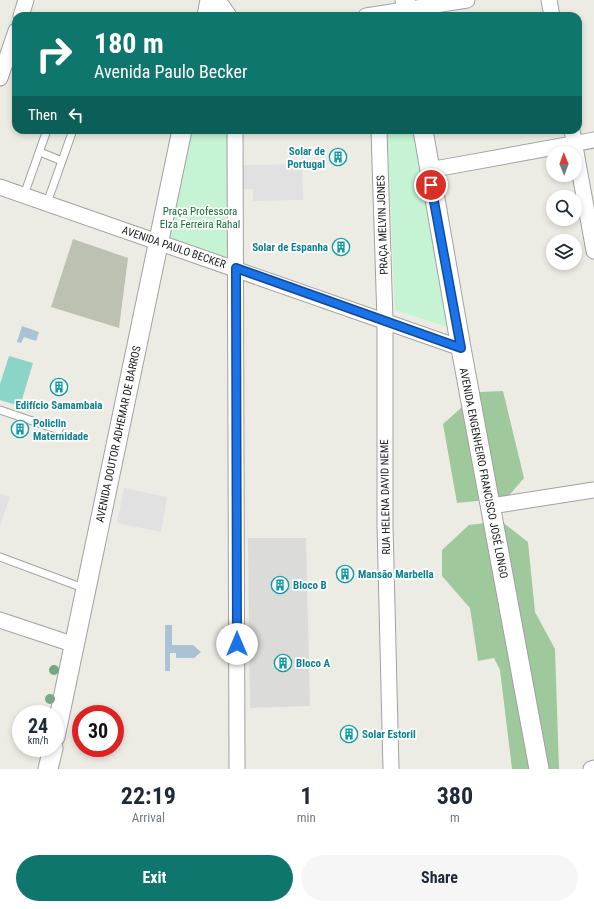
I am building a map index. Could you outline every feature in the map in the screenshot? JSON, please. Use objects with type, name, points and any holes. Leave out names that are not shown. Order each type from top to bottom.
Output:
[{"type":"street","points":[[22,12],[26,0]]},
{"type":"street","points":[[208,12],[210,0]]},
{"type":"street","points":[[218,0],[226,12]]},
{"type":"street","points":[[389,12],[406,8],[467,0]]},
{"type":"street","points":[[549,0],[551,12]]},
{"type":"street","points":[[0,78],[12,43]]},
{"type":"street","name":"AVENIDA DOUTOR ADHEMAR DE BARROS","points":[[62,705],[181,134]]},
{"type":"street","points":[[235,134],[237,769]]},
{"type":"street","name":"PRAÇA MELVIN JONES","points":[[379,134],[384,321]]},
{"type":"street","name":"AVENIDA ENGENHEIRO FRANCISCO JOSÉ LONGO","points":[[424,134],[461,348],[539,769]]},
{"type":"street","points":[[429,170],[573,137],[594,140]]},
{"type":"street","points":[[573,137],[594,251]]},
{"type":"street","name":"AVENIDA PAULO BECKER","points":[[0,187],[236,268],[461,348]]},
{"type":"street","name":"RUA HELENA DAVID NEME","points":[[384,321],[385,524],[391,769]]},
{"type":"street","points":[[491,506],[594,490]]},
{"type":"street","points":[[0,620],[75,644]]},
{"type":"street","points":[[48,769],[51,757]]},
{"type":"lane","points":[[24,195],[46,134]]},
{"type":"lane","points":[[47,203],[72,134]]},
{"type":"lane","points":[[40,152],[62,160]]},
{"type":"lane","points":[[0,410],[59,430]]},
{"type":"lane","points":[[0,557],[86,589]]},
{"type":"shaded area","points":[[302,164],[303,200],[253,201],[253,189],[243,189],[242,165]]},
{"type":"shaded area","points":[[73,239],[128,258],[119,328],[51,307]]},
{"type":"shaded area","points":[[22,326],[39,332],[36,341],[24,337],[21,343],[17,342]]},
{"type":"shaded area","points":[[9,356],[33,363],[20,406],[0,400],[0,384]]},
{"type":"shaded area","points":[[124,488],[167,497],[161,532],[117,523]]},
{"type":"shaded area","points":[[0,494],[10,497],[0,526]]},
{"type":"shaded area","points":[[248,538],[306,538],[310,706],[250,708]]},
{"type":"shaded area","points":[[165,625],[172,625],[172,645],[193,645],[201,652],[194,658],[176,658],[176,653],[170,653],[170,671],[165,671]]},
{"type":"green space","name":"Praça Professora Elza Ferreira Rahal","points":[[189,134],[228,134],[230,260],[166,237]]},
{"type":"green space","points":[[387,134],[415,134],[447,327],[395,310]]},
{"type":"green space","points":[[503,391],[524,478],[507,498],[457,503],[443,424],[479,392]]},
{"type":"green space","points":[[501,521],[528,542],[535,612],[555,649],[559,769],[512,769],[500,670],[494,658],[478,661],[470,608],[442,576],[442,550],[469,525]]},
{"type":"place","name":"Solar de Portugal","points":[[338,157]]},
{"type":"place","name":"Solar de Espanha","points":[[341,247]]},
{"type":"place","name":"Edifício Samambaia","points":[[59,387]]},
{"type":"place","name":"Policlin Maternidade","points":[[20,429]]},
{"type":"place","name":"Mansāo Marbella","points":[[345,574]]},
{"type":"place","name":"Bloco B","points":[[280,585]]},
{"type":"place","name":"Bloco A","points":[[283,663]]},
{"type":"place","name":"Solar Estoril","points":[[349,734]]},
{"type":"route","points":[[237,644],[236,268],[461,348],[431,185]]}]
